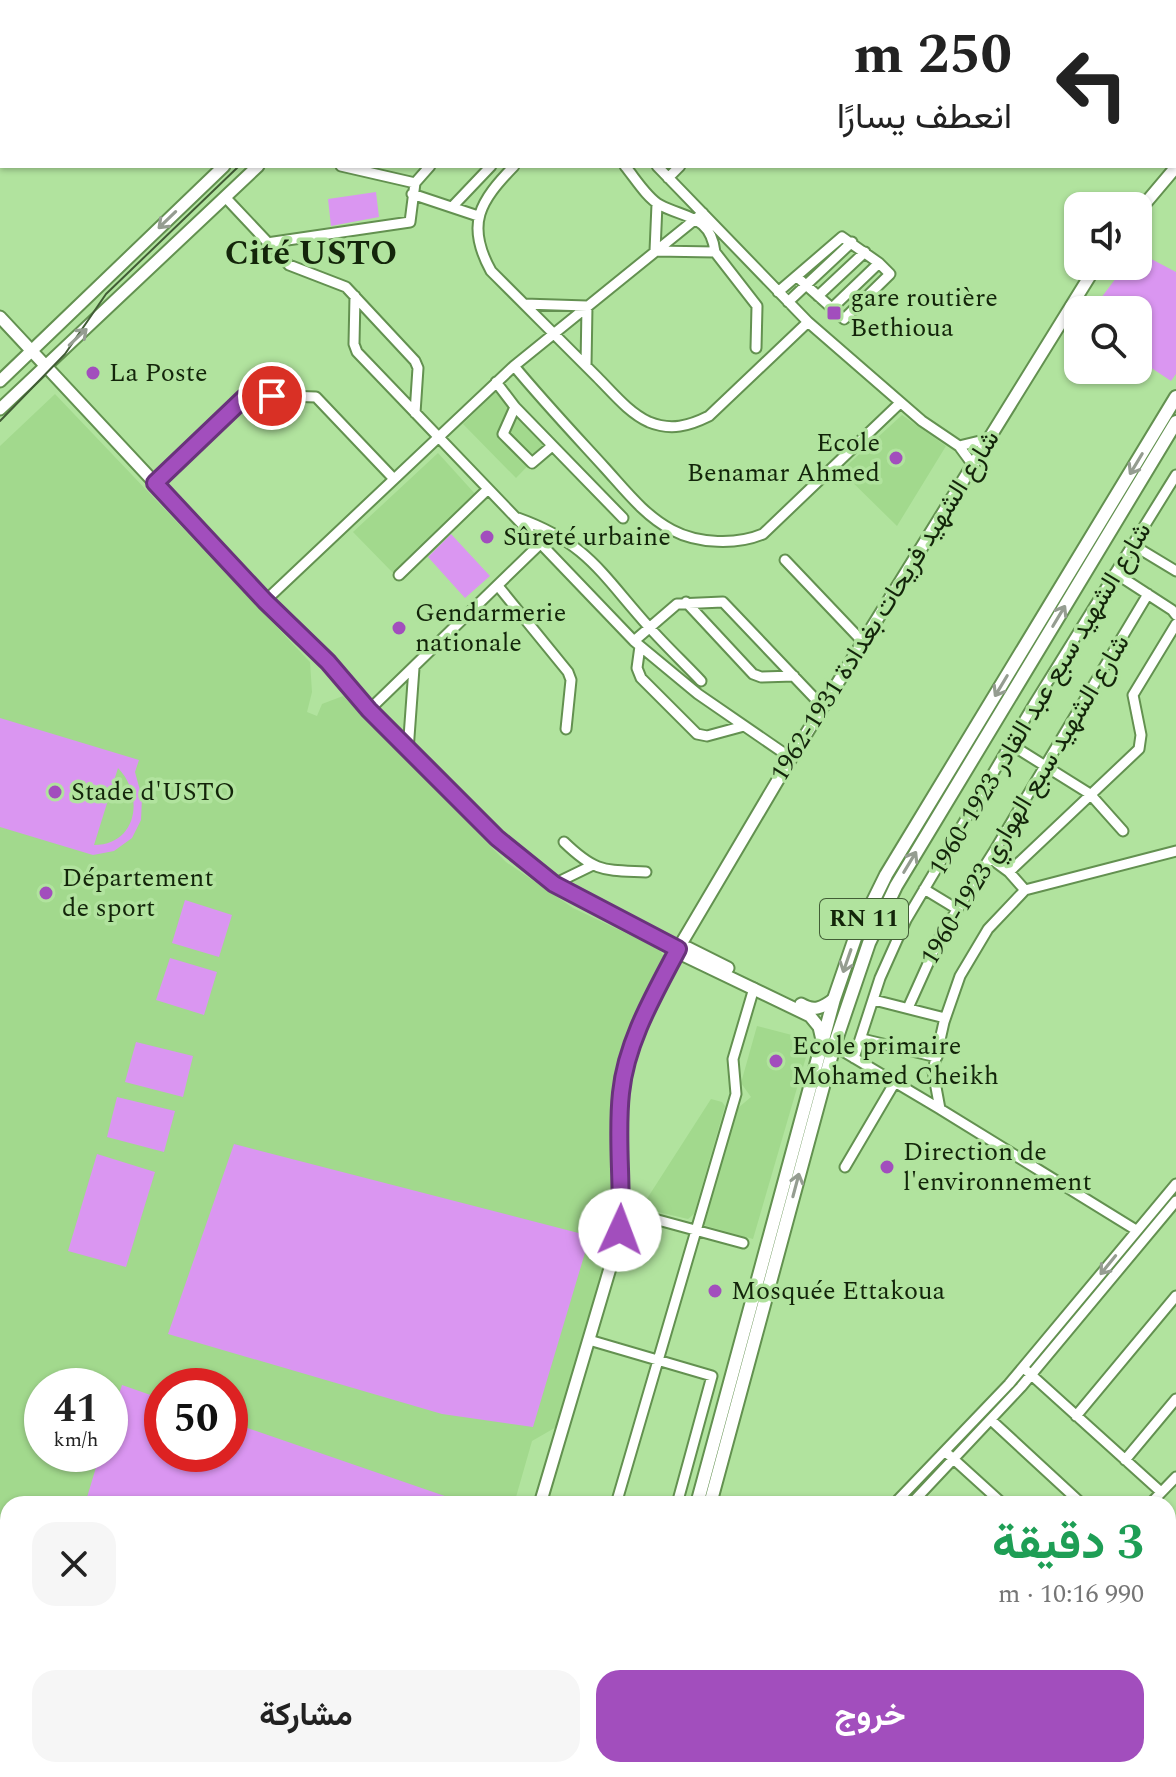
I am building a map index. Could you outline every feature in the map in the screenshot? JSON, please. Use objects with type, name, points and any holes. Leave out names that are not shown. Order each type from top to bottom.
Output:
[{"type":"highway","name":"RN 11","points":[[699,1496],[822,1040],[855,938],[886,875],[1176,397]]},
{"type":"highway","name":"RN 11","points":[[712,1496],[834,1046],[869,943],[896,886],[1176,422]]},
{"type":"main road","points":[[0,381],[222,168]]},
{"type":"main road","points":[[0,409],[256,168]]},
{"type":"main road","points":[[1152,195],[1175,168]]},
{"type":"main road","name":"شارع الشهيد فريحات بغدادة 1931-1962","points":[[542,1496],[616,1248],[621,1210],[620,1113],[623,1076],[651,1000],[791,758],[1087,280]]},
{"type":"main road","points":[[0,317],[265,601],[328,662],[408,751],[497,838],[554,884],[678,949],[688,948],[810,1016],[819,1027],[822,1040]]},
{"type":"main road","points":[[756,985],[809,1009],[822,1008],[834,999]]},
{"type":"street","points":[[350,168],[415,183]]},
{"type":"street","points":[[267,243],[410,222],[415,183],[428,168]]},
{"type":"street","points":[[452,207],[489,168]]},
{"type":"street","points":[[512,168],[487,196],[478,216],[484,258],[491,271],[634,413],[650,422],[670,427],[691,426],[709,416],[808,322]]},
{"type":"street","points":[[627,168],[657,204],[700,215],[714,243],[715,252],[757,306],[756,348]]},
{"type":"street","points":[[659,168],[700,215],[808,322],[900,403],[959,446],[973,465]]},
{"type":"street","points":[[668,178],[678,168]]},
{"type":"street","points":[[412,194],[478,216]]},
{"type":"street","points":[[225,197],[289,265],[346,287],[415,361],[418,368],[415,413]]},
{"type":"street","points":[[655,251],[657,204]]},
{"type":"street","points":[[265,601],[514,366],[700,215]]},
{"type":"street","points":[[778,292],[838,238],[846,238],[888,270],[888,278],[849,317],[840,318],[797,277]]},
{"type":"street","points":[[788,302],[852,242]]},
{"type":"street","points":[[655,251],[715,252]]},
{"type":"street","points":[[818,296],[865,252]]},
{"type":"street","points":[[831,309],[879,263]]},
{"type":"street","points":[[355,296],[354,344],[357,352],[637,643],[680,680],[791,758]]},
{"type":"street","points":[[524,304],[587,306]]},
{"type":"street","points":[[586,366],[587,306]]},
{"type":"street","points":[[514,366],[623,488],[657,521],[675,532],[706,539],[746,540],[763,534],[900,403]]},
{"type":"street","points":[[496,382],[515,407],[623,518]]},
{"type":"street","points":[[155,483],[250,395],[316,397],[394,479]]},
{"type":"street","points":[[515,407],[503,434],[520,454],[532,463],[552,446]]},
{"type":"street","points":[[959,446],[988,439]]},
{"type":"street","name":"شارع الشهيد سبع عبد القادر 1923-1960","points":[[854,1058],[888,959],[924,889],[1115,573],[1173,487],[1176,475]]},
{"type":"street","points":[[399,575],[488,489]]},
{"type":"street","points":[[515,517],[546,528],[582,551],[701,681]]},
{"type":"street","points":[[369,710],[540,544]]},
{"type":"street","points":[[1133,545],[1176,571]]},
{"type":"street","points":[[785,560],[863,642]]},
{"type":"street","points":[[1115,573],[1176,615]]},
{"type":"street","points":[[498,586],[568,672],[571,680],[566,729]]},
{"type":"street","name":"شارع الشهيد سبع الهواري 1923-1960","points":[[908,1008],[940,937],[1148,594]]},
{"type":"street","points":[[686,602],[753,674],[761,677],[794,676]]},
{"type":"street","points":[[744,726],[707,736],[692,731],[641,678],[637,668],[637,643],[649,627],[677,604],[726,604],[823,707]]},
{"type":"street","points":[[1009,872],[1139,749],[1141,735],[1133,695],[1176,624]]},
{"type":"street","points":[[408,751],[414,668]]},
{"type":"street","points":[[1010,744],[1090,794],[1123,831]]},
{"type":"street","points":[[564,842],[591,866],[646,872]]},
{"type":"street","points":[[940,1109],[933,1071],[945,1018],[960,976],[988,929],[1025,890],[1176,851]]},
{"type":"street","points":[[990,858],[1009,872],[1025,890]]},
{"type":"street","points":[[554,884],[591,866]]},
{"type":"street","points":[[924,889],[957,909]]},
{"type":"street","points":[[618,1496],[736,1094],[733,1059],[756,985]]},
{"type":"street","points":[[874,1000],[945,1018]]},
{"type":"street","points":[[862,1039],[937,1057]]},
{"type":"street","points":[[834,1046],[1136,1230]]},
{"type":"street","points":[[845,1167],[895,1082]]},
{"type":"street","points":[[903,1496],[991,1420],[1136,1230],[1176,1184]]},
{"type":"street","points":[[917,1496],[949,1455],[1176,1201]]},
{"type":"street","points":[[621,1210],[743,1243]]},
{"type":"street","points":[[1076,1416],[1176,1296]]},
{"type":"street","points":[[589,1340],[712,1376],[679,1496]]},
{"type":"street","points":[[1027,1371],[1161,1492]]},
{"type":"street","points":[[1125,1460],[1176,1399]]},
{"type":"street","points":[[991,1420],[1073,1496]]},
{"type":"street","points":[[949,1455],[994,1496]]},
{"type":"street","points":[[1157,1496],[1176,1477]]},
{"type":"shaded area","points":[[376,192],[379,217],[331,226],[328,199]]},
{"type":"shaded area","points":[[1152,259],[1176,272],[1176,374],[1171,381],[1152,368],[1152,296],[1102,296],[1114,280],[1152,280]]},
{"type":"shaded area","points":[[495,392],[547,446],[516,478],[463,424]]},
{"type":"shaded area","points":[[55,394],[310,662],[312,692],[307,712],[317,716],[322,704],[343,696],[506,862],[573,908],[659,949],[665,959],[613,1100],[618,1202],[611,1248],[558,1426],[532,1441],[516,1496],[0,1496],[0,446]]},
{"type":"shaded area","name":"Ecole Benamar Ahmed","points":[[902,415],[946,446],[897,526],[841,471]]},
{"type":"shaded area","points":[[438,453],[477,496],[393,573],[353,532]]},
{"type":"shaded area","points":[[451,534],[490,576],[465,598],[428,557]]},
{"type":"shaded area","name":"Stade d'USTO","points":[[0,718],[139,760],[135,772],[142,798],[141,820],[132,838],[114,851],[93,855],[0,827]],"holes":[[[118,768],[126,779],[134,805],[128,828],[120,837],[94,845]]]},
{"type":"shaded area","points":[[185,900],[232,915],[219,957],[172,943]]},
{"type":"shaded area","points":[[170,958],[217,972],[204,1015],[156,1000]]},
{"type":"shaded area","points":[[757,1026],[811,1040],[753,1239],[703,1225],[738,1108],[751,1097],[741,1083]]},
{"type":"shaded area","points":[[136,1042],[193,1056],[183,1097],[125,1082]]},
{"type":"shaded area","points":[[117,1097],[175,1111],[164,1152],[107,1137]]},
{"type":"shaded area","points":[[711,1099],[725,1106],[694,1214],[688,1219],[641,1208]]},
{"type":"shaded area","points":[[234,1144],[590,1236],[533,1427],[442,1414],[168,1334]]},
{"type":"shaded area","points":[[97,1154],[155,1172],[126,1267],[68,1251]]},
{"type":"shaded area","points":[[128,1387],[144,1393],[144,1472],[248,1472],[248,1428],[445,1496],[87,1496],[95,1472],[128,1472]]},
{"type":"tram line","points":[[0,421],[65,354],[106,294],[237,168]]},
{"type":"place","name":"gare routière Bethioua","points":[[834,313]]},
{"type":"place","name":"La Poste","points":[[93,373]]},
{"type":"place","name":"Ecole Benamar Ahmed","points":[[896,458]]},
{"type":"place","name":"Sûreté urbaine","points":[[487,537]]},
{"type":"place","name":"Gendarmerie nationale","points":[[399,628]]},
{"type":"place","name":"Stade d'USTO","points":[[55,792]]},
{"type":"place","name":"Département de sport","points":[[46,893]]},
{"type":"place","name":"Ecole primaire Mohamed Cheikh","points":[[776,1061]]},
{"type":"place","name":"Direction de l'environnement","points":[[887,1167]]},
{"type":"place","name":"Mosquée Ettakoua","points":[[715,1291]]},
{"type":"district","name":"Cité USTO","points":[[311,254]]},
{"type":"route","points":[[272,396],[250,395],[244,398],[155,483],[265,601],[328,662],[408,751],[497,838],[554,884],[678,949],[651,1000],[623,1076],[620,1230]]}]
